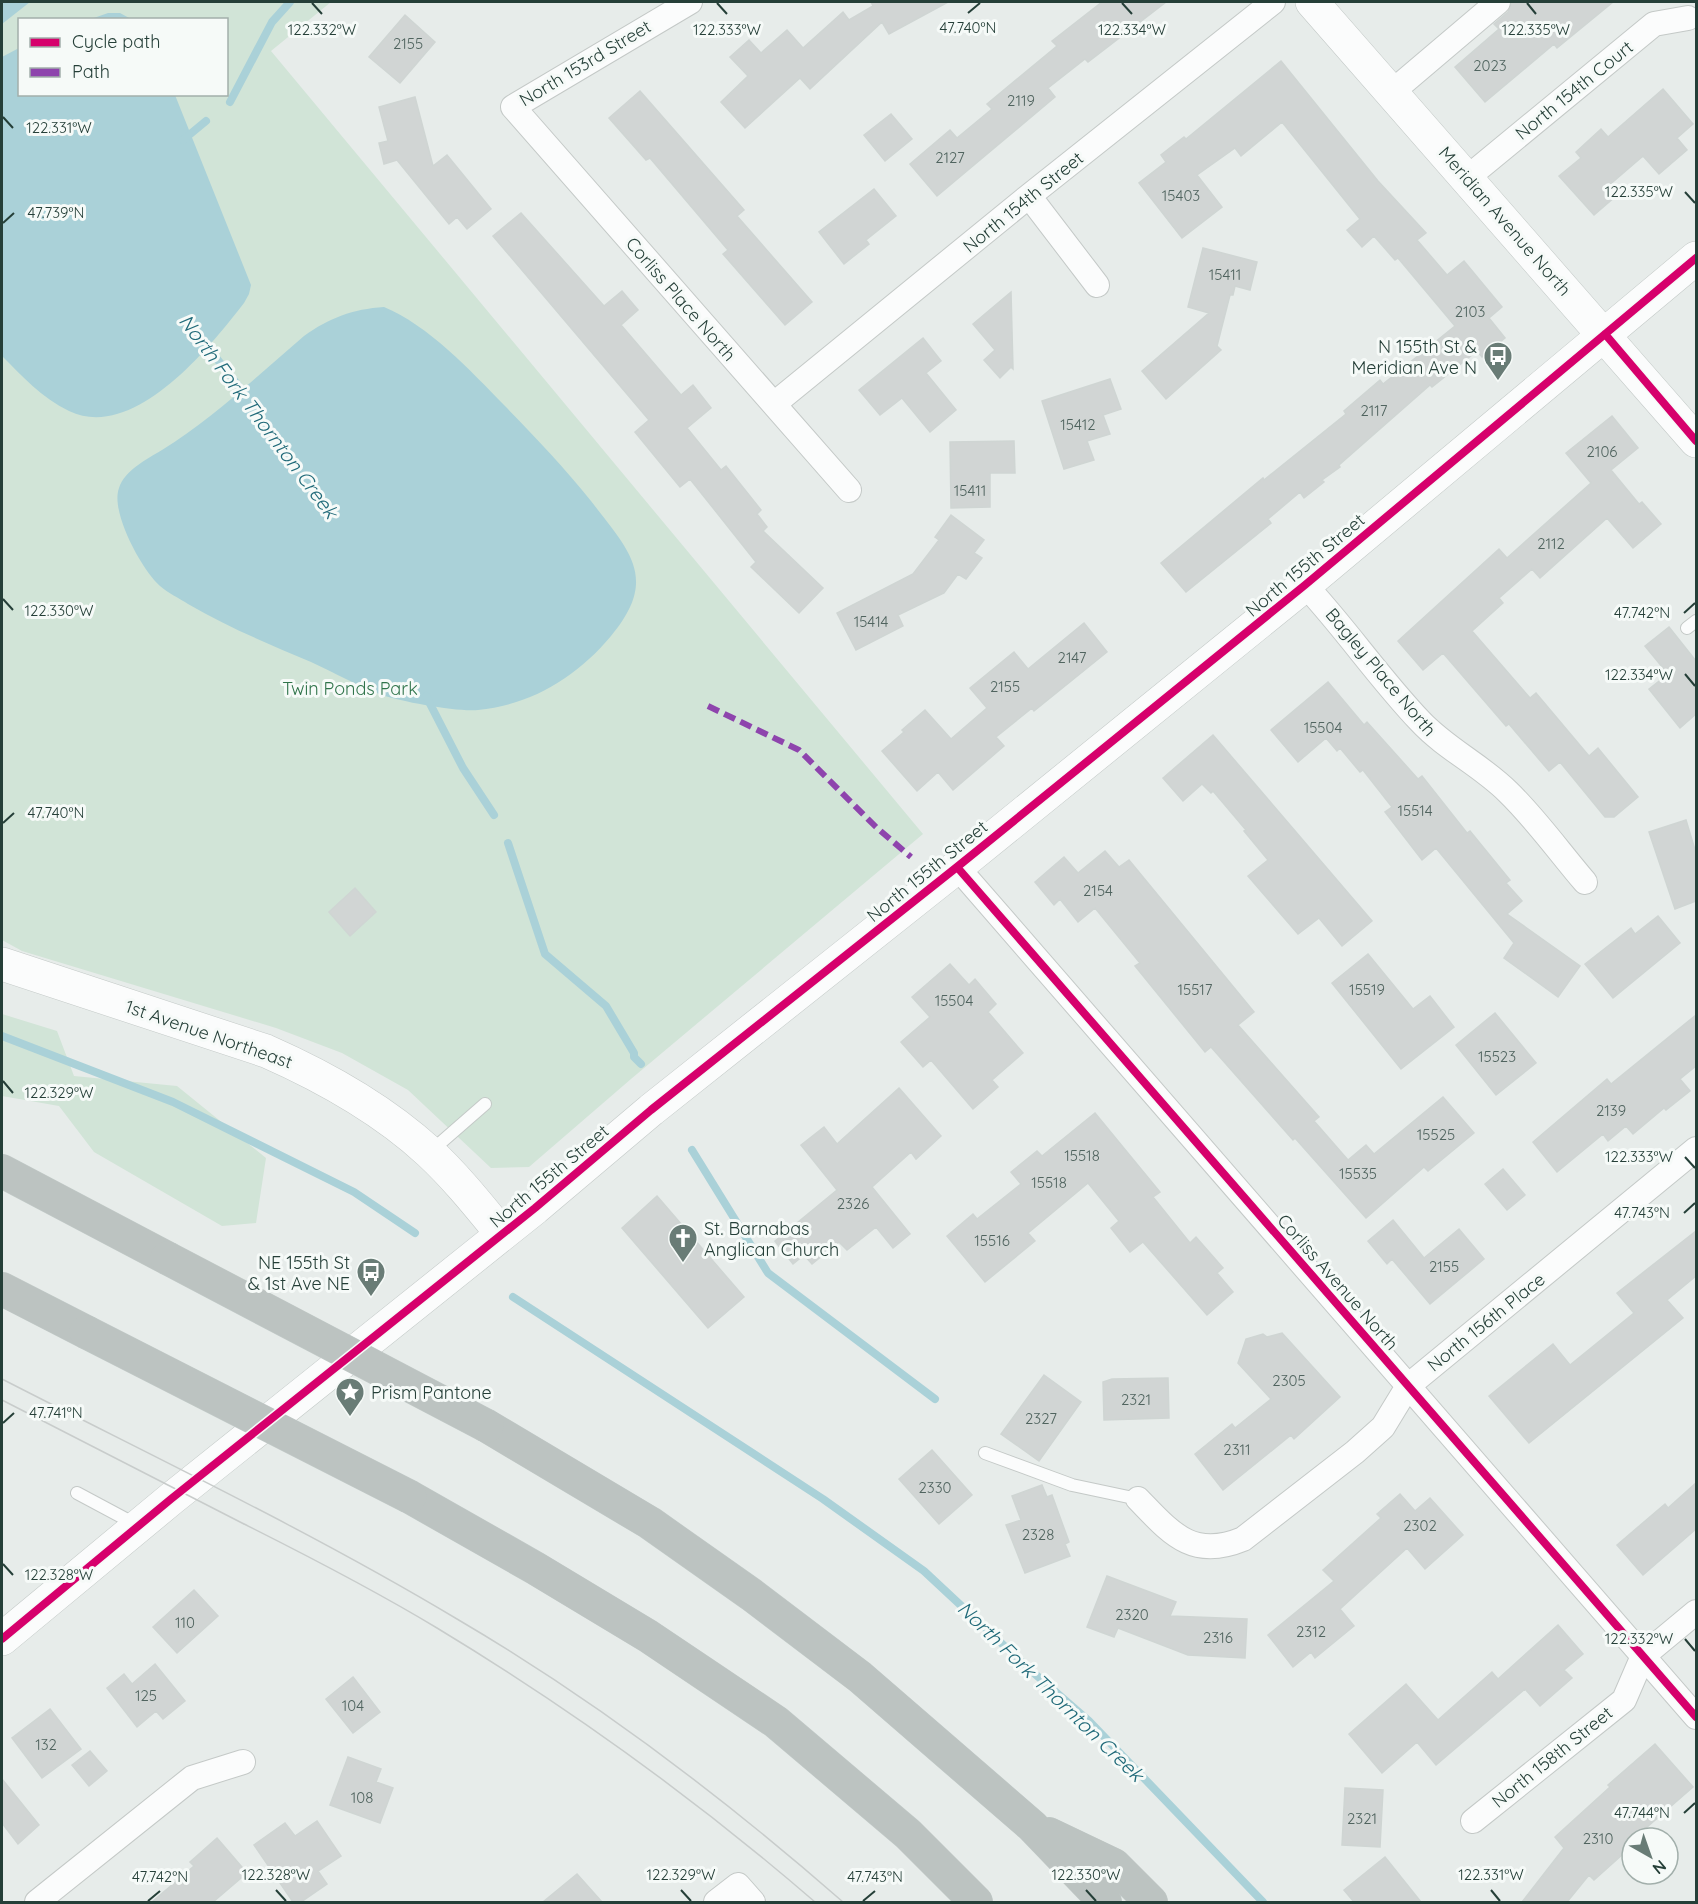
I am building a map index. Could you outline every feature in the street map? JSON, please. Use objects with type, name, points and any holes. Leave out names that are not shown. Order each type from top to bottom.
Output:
[{"type":"highway","points":[[2,1171],[487,1426],[650,1523],[752,1595],[860,1677],[1032,1826],[1105,1902]]},
{"type":"highway","points":[[2,1289],[410,1497],[648,1636],[776,1722],[908,1834],[976,1902]]},
{"type":"highway","points":[[1032,1826],[1114,1865],[1151,1902]]},
{"type":"street","name":"North 153rd Street","points":[[513,108],[690,2]]},
{"type":"street","name":"North 154th Street","points":[[774,404],[1029,196],[1273,2]]},
{"type":"street","name":"Meridian Avenue North","points":[[1312,2],[1605,334],[1696,441]]},
{"type":"street","points":[[1392,92],[1498,2]]},
{"type":"street","name":"North 154th Court","points":[[1467,178],[1654,24],[1688,18]]},
{"type":"street","name":"Corliss Place North","points":[[513,108],[849,490]]},
{"type":"street","points":[[1029,196],[1097,285]]},
{"type":"street","name":"North 155th Street","points":[[2,1639],[171,1499],[502,1234],[651,1110],[957,867],[1305,585],[1696,258]]},
{"type":"street","name":"Bagley Place North","points":[[1305,585],[1326,607],[1418,720],[1438,740],[1488,774],[1509,792],[1585,882]]},
{"type":"street","name":"Corliss Avenue North","points":[[957,867],[1696,1717]]},
{"type":"street","name":"1st Avenue Northeast","points":[[2,964],[277,1055],[308,1069],[381,1114],[429,1152],[467,1191],[502,1234]]},
{"type":"street","name":"North 156th Place","points":[[1138,1499],[1164,1526],[1186,1543],[1206,1547],[1227,1546],[1243,1539],[1355,1452],[1383,1427],[1408,1386],[1696,1149]]},
{"type":"street","name":"North 158th Street","points":[[1473,1821],[1624,1700],[1643,1656],[1696,1612]]},
{"type":"street","points":[[37,1902],[192,1778],[243,1762]]},
{"type":"street","points":[[716,1902],[746,1894]]},
{"type":"lane","points":[[429,1152],[485,1104]]},
{"type":"lane","points":[[985,1453],[1072,1485],[1138,1499]]},
{"type":"lane","points":[[77,1493],[139,1526]]},
{"type":"green space","name":"Twin Ponds Park","points":[[2,2],[331,2],[271,51],[923,834],[529,1167],[491,1168],[408,1090],[342,1053],[276,1028],[22,951],[2,940]]},
{"type":"green space","points":[[2,1014],[57,1031],[74,1076],[177,1086],[266,1158],[256,1223],[222,1226],[94,1152],[59,1106],[2,1096]]},
{"type":"water","points":[[2,2],[30,2],[2,24]]},
{"type":"water","points":[[108,13],[120,13],[129,18],[94,18]]},
{"type":"water","points":[[18,49],[18,96],[175,96],[251,285],[244,303],[190,365],[168,386],[144,402],[119,414],[94,417],[69,411],[41,393],[2,356],[2,57]]},
{"type":"water","points":[[384,307],[417,325],[433,337],[515,417],[560,464],[591,501],[617,535],[634,566],[636,581],[634,598],[626,616],[598,651],[552,686],[516,702],[478,710],[457,709],[403,701],[364,688],[233,628],[166,591],[145,567],[123,525],[117,498],[122,482],[131,470],[200,424],[313,330],[332,319],[352,312]]},
{"type":"building","points":[[871,2],[948,2],[889,34],[882,22],[810,89],[800,78],[745,128],[721,102],[748,76],[730,57],[749,40],[761,53],[787,30],[803,48],[843,12],[849,20],[873,6]]},
{"type":"building","points":[[1102,2],[1166,2],[1088,62],[1085,59],[1048,88],[1055,97],[937,196],[910,164],[950,130],[957,138],[992,109],[987,104],[1057,46],[1052,41]]},
{"type":"building","points":[[1512,2],[1613,2],[1557,48],[1554,44],[1485,102],[1455,67],[1499,29],[1494,24],[1508,12]]},
{"type":"building","points":[[405,15],[435,42],[400,83],[369,57]]},
{"type":"building","points":[[1281,61],[1378,181],[1426,233],[1417,240],[1447,275],[1464,261],[1502,307],[1489,318],[1505,338],[1482,357],[1477,351],[1432,387],[1430,385],[1339,465],[1340,467],[1322,480],[1324,482],[1304,498],[1300,492],[1268,519],[1271,523],[1186,592],[1161,563],[1263,478],[1264,480],[1346,414],[1344,411],[1380,380],[1383,384],[1455,326],[1398,258],[1395,260],[1374,236],[1362,247],[1347,230],[1360,219],[1282,122],[1241,156],[1235,148],[1197,175],[1222,207],[1182,238],[1139,183],[1166,162],[1161,155],[1184,137],[1186,139]]},
{"type":"building","points":[[1663,89],[1693,124],[1677,138],[1687,150],[1659,174],[1643,156],[1607,187],[1615,197],[1594,215],[1559,176],[1581,158],[1576,152],[1601,129],[1608,137]]},
{"type":"building","points":[[640,91],[744,210],[737,216],[812,302],[785,325],[723,254],[728,250],[650,158],[646,160],[609,118]]},
{"type":"building","points":[[415,97],[433,166],[447,155],[491,209],[467,229],[457,217],[449,224],[397,160],[384,164],[379,143],[388,141],[379,107]]},
{"type":"building","points":[[891,114],[912,139],[885,161],[864,135]]},
{"type":"building","points":[[874,189],[896,216],[866,240],[869,244],[844,264],[819,232]]},
{"type":"building","points":[[521,213],[604,306],[622,291],[638,310],[621,325],[681,395],[693,385],[711,408],[687,428],[721,470],[726,466],[761,510],[757,514],[767,527],[763,531],[823,588],[799,613],[751,567],[756,562],[690,479],[680,487],[635,432],[649,420],[493,236]]},
{"type":"building","points":[[1203,248],[1257,262],[1250,290],[1235,286],[1233,295],[1230,295],[1217,346],[1221,350],[1166,399],[1142,371],[1209,313],[1188,307]]},
{"type":"building","points":[[1011,292],[1013,369],[1011,367],[1000,378],[984,360],[995,350],[973,324]]},
{"type":"building","points":[[923,338],[941,361],[926,373],[956,410],[930,432],[902,398],[880,415],[859,390]]},
{"type":"building","points":[[1110,379],[1121,409],[1103,415],[1110,434],[1087,441],[1094,460],[1064,469],[1042,401]]},
{"type":"building","points":[[1612,416],[1638,448],[1611,470],[1639,504],[1642,502],[1661,524],[1633,548],[1607,518],[1540,578],[1532,569],[1499,598],[1503,603],[1472,631],[1530,698],[1536,693],[1589,756],[1598,748],[1638,797],[1614,817],[1605,817],[1560,762],[1549,771],[1509,724],[1506,726],[1443,653],[1423,670],[1398,641],[1499,549],[1507,558],[1591,483],[1566,453]]},
{"type":"building","points":[[1014,441],[1015,473],[990,473],[990,507],[951,508],[950,442]]},
{"type":"building","points":[[951,515],[984,540],[974,553],[982,558],[966,579],[958,574],[944,593],[898,615],[903,626],[856,650],[837,613],[913,574],[939,540],[935,537]]},
{"type":"building","points":[[1084,623],[1107,652],[1034,711],[1032,708],[996,737],[1004,746],[953,790],[938,772],[917,791],[882,751],[925,710],[951,739],[987,708],[970,688],[1014,652],[1028,669]]},
{"type":"building","points":[[1669,627],[1696,661],[1696,714],[1680,728],[1649,689],[1668,674],[1645,646]]},
{"type":"building","points":[[1328,682],[1364,725],[1367,722],[1418,779],[1422,776],[1467,833],[1470,831],[1510,880],[1506,883],[1522,901],[1507,914],[1580,966],[1558,997],[1504,958],[1514,943],[1436,848],[1422,860],[1385,812],[1392,807],[1363,770],[1360,772],[1340,748],[1337,751],[1326,738],[1298,762],[1271,730]]},
{"type":"building","points":[[1213,735],[1372,921],[1342,946],[1319,918],[1298,934],[1248,876],[1268,860],[1213,791],[1211,793],[1202,784],[1183,801],[1163,778]]},
{"type":"building","points":[[1686,820],[1696,853],[1696,901],[1675,909],[1649,832]]},
{"type":"building","points":[[1105,851],[1119,867],[1129,860],[1254,1012],[1238,1025],[1319,1117],[1314,1121],[1348,1160],[1366,1145],[1374,1154],[1443,1097],[1474,1133],[1428,1171],[1424,1167],[1366,1218],[1211,1047],[1205,1052],[1135,966],[1140,963],[1095,908],[1078,922],[1060,899],[1054,905],[1035,882],[1064,857],[1078,873]]},
{"type":"building","points":[[355,888],[376,912],[350,936],[329,912]]},
{"type":"building","points":[[1658,916],[1680,943],[1613,998],[1585,964],[1631,928],[1635,934]]},
{"type":"building","points":[[1368,954],[1413,1009],[1430,996],[1454,1027],[1401,1069],[1332,983]]},
{"type":"building","points":[[950,964],[969,985],[975,979],[996,1004],[988,1012],[1023,1053],[992,1080],[998,1087],[973,1109],[931,1060],[923,1067],[901,1042],[930,1017],[912,997]]},
{"type":"building","points":[[1495,1013],[1536,1063],[1496,1095],[1456,1045]]},
{"type":"building","points":[[1696,1015],[1696,1066],[1680,1079],[1690,1091],[1666,1110],[1664,1108],[1633,1134],[1626,1126],[1608,1141],[1603,1134],[1557,1172],[1533,1142],[1607,1079],[1611,1084]]},
{"type":"building","points":[[899,1088],[941,1136],[916,1159],[911,1152],[872,1187],[910,1234],[893,1248],[876,1227],[847,1250],[839,1242],[812,1264],[804,1255],[793,1264],[775,1241],[837,1190],[801,1145],[824,1127],[837,1144]]},
{"type":"building","points":[[1095,1113],[1160,1192],[1153,1197],[1190,1243],[1196,1237],[1223,1268],[1217,1273],[1233,1292],[1207,1315],[1143,1242],[1130,1252],[1111,1228],[1119,1221],[1088,1183],[1028,1233],[1035,1241],[985,1282],[947,1236],[973,1214],[977,1219],[1021,1184],[1011,1172],[1037,1151],[1042,1156]]},
{"type":"building","points":[[1503,1169],[1525,1195],[1507,1210],[1485,1184]]},
{"type":"building","name":"St. Barnabas Anglican Church","points":[[657,1196],[744,1297],[708,1328],[622,1228]]},
{"type":"building","points":[[1393,1220],[1424,1258],[1459,1229],[1484,1259],[1430,1304],[1392,1259],[1387,1264],[1368,1241]]},
{"type":"building","points":[[1696,1231],[1696,1276],[1667,1300],[1683,1318],[1529,1443],[1489,1396],[1553,1344],[1570,1365],[1634,1313],[1617,1293]]},
{"type":"building","points":[[1282,1333],[1340,1397],[1294,1439],[1291,1435],[1223,1490],[1195,1454],[1232,1424],[1235,1428],[1271,1399],[1238,1363],[1246,1339],[1263,1334],[1267,1337]]},
{"type":"building","points":[[1044,1375],[1081,1402],[1039,1461],[1001,1434]]},
{"type":"building","points":[[1168,1378],[1169,1418],[1104,1420],[1103,1382],[1112,1379]]},
{"type":"building","points":[[932,1450],[972,1495],[939,1524],[899,1479]]},
{"type":"building","points":[[1696,1483],[1696,1529],[1643,1575],[1617,1545],[1665,1504],[1668,1508]]},
{"type":"building","points":[[1042,1485],[1047,1497],[1052,1495],[1069,1542],[1065,1544],[1070,1556],[1025,1573],[1006,1525],[1021,1520],[1012,1496]]},
{"type":"building","points":[[1400,1494],[1415,1511],[1430,1498],[1463,1535],[1425,1569],[1407,1548],[1340,1609],[1354,1626],[1315,1658],[1311,1652],[1293,1667],[1268,1635],[1334,1581],[1323,1570],[1381,1518],[1377,1514]]},
{"type":"building","points":[[1107,1576],[1176,1602],[1170,1616],[1247,1619],[1245,1658],[1188,1655],[1118,1628],[1114,1637],[1087,1627]]},
{"type":"building","points":[[194,1590],[218,1616],[177,1653],[153,1627]]},
{"type":"building","points":[[1558,1625],[1583,1654],[1564,1670],[1572,1678],[1540,1706],[1525,1689],[1436,1765],[1417,1742],[1382,1773],[1349,1734],[1406,1684],[1438,1720],[1492,1672],[1498,1679]]},
{"type":"building","points":[[155,1664],[185,1701],[163,1719],[156,1711],[137,1727],[107,1688],[124,1674],[132,1684]]},
{"type":"building","points":[[353,1677],[380,1712],[353,1733],[326,1699]]},
{"type":"building","points":[[50,1709],[81,1749],[42,1778],[12,1738]]},
{"type":"building","points":[[1655,1744],[1693,1787],[1648,1826],[1620,1826],[1620,1857],[1594,1880],[1589,1875],[1567,1902],[1522,1902],[1564,1848],[1555,1837],[1610,1787],[1608,1785]]},
{"type":"building","points":[[90,1751],[107,1771],[89,1786],[72,1765]]},
{"type":"building","points":[[348,1757],[381,1769],[376,1782],[393,1788],[380,1823],[330,1805]]},
{"type":"building","points":[[2,1779],[39,1825],[18,1844],[2,1823]]},
{"type":"building","points":[[1345,1788],[1383,1790],[1380,1847],[1342,1845]]},
{"type":"building","points":[[317,1821],[341,1856],[318,1871],[327,1884],[301,1902],[293,1902],[254,1845],[285,1823],[295,1836]]},
{"type":"building","points":[[217,1838],[247,1873],[213,1902],[152,1902],[194,1866],[190,1862]]},
{"type":"building","points":[[1385,1857],[1421,1902],[1354,1902],[1344,1890]]},
{"type":"building","points":[[577,1874],[602,1902],[543,1902]]},
{"type":"waterway","points":[[230,102],[272,22],[290,2]]},
{"type":"waterway","points":[[183,140],[206,121]]},
{"type":"waterway","name":"North Fork Thornton Creek","points":[[202,340],[248,398]]},
{"type":"waterway","name":"North Fork Thornton Creek","points":[[426,696],[463,768],[494,815]]},
{"type":"waterway","name":"North Fork Thornton Creek","points":[[508,843],[545,954],[606,1006],[634,1053],[634,1057],[641,1064]]},
{"type":"waterway","points":[[2,1036],[173,1102],[354,1192],[415,1233]]},
{"type":"waterway","name":"North Fork Thornton Creek","points":[[692,1150],[768,1273],[935,1399]]},
{"type":"waterway","name":"North Fork Thornton Creek","points":[[513,1297],[823,1499],[924,1571],[1089,1721],[1263,1902]]},
{"type":"tram line","points":[[2,1379],[345,1555],[508,1650],[657,1751],[798,1863],[843,1902]]},
{"type":"tram line","points":[[2,1400],[316,1561],[437,1628],[536,1691],[632,1757],[725,1828],[815,1902]]},
{"type":"marked path","points":[[708,706],[799,750],[876,827],[911,857]]},
{"type":"cycle path","points":[[2,1639],[171,1499],[535,1208],[651,1110],[957,867],[1305,585],[1696,258]]},
{"type":"cycle path","points":[[1605,334],[1696,441]]},
{"type":"cycle path","points":[[957,867],[1696,1717]]},
{"type":"place","name":"N 155th St & Meridian Ave N","points":[[1498,382]]},
{"type":"place","name":"St. Barnabas Anglican Church","points":[[683,1264]]},
{"type":"place","name":"NE 155th St & 1st Ave NE","points":[[371,1298]]},
{"type":"place","name":"Prism Pantone","points":[[350,1418]]}]
